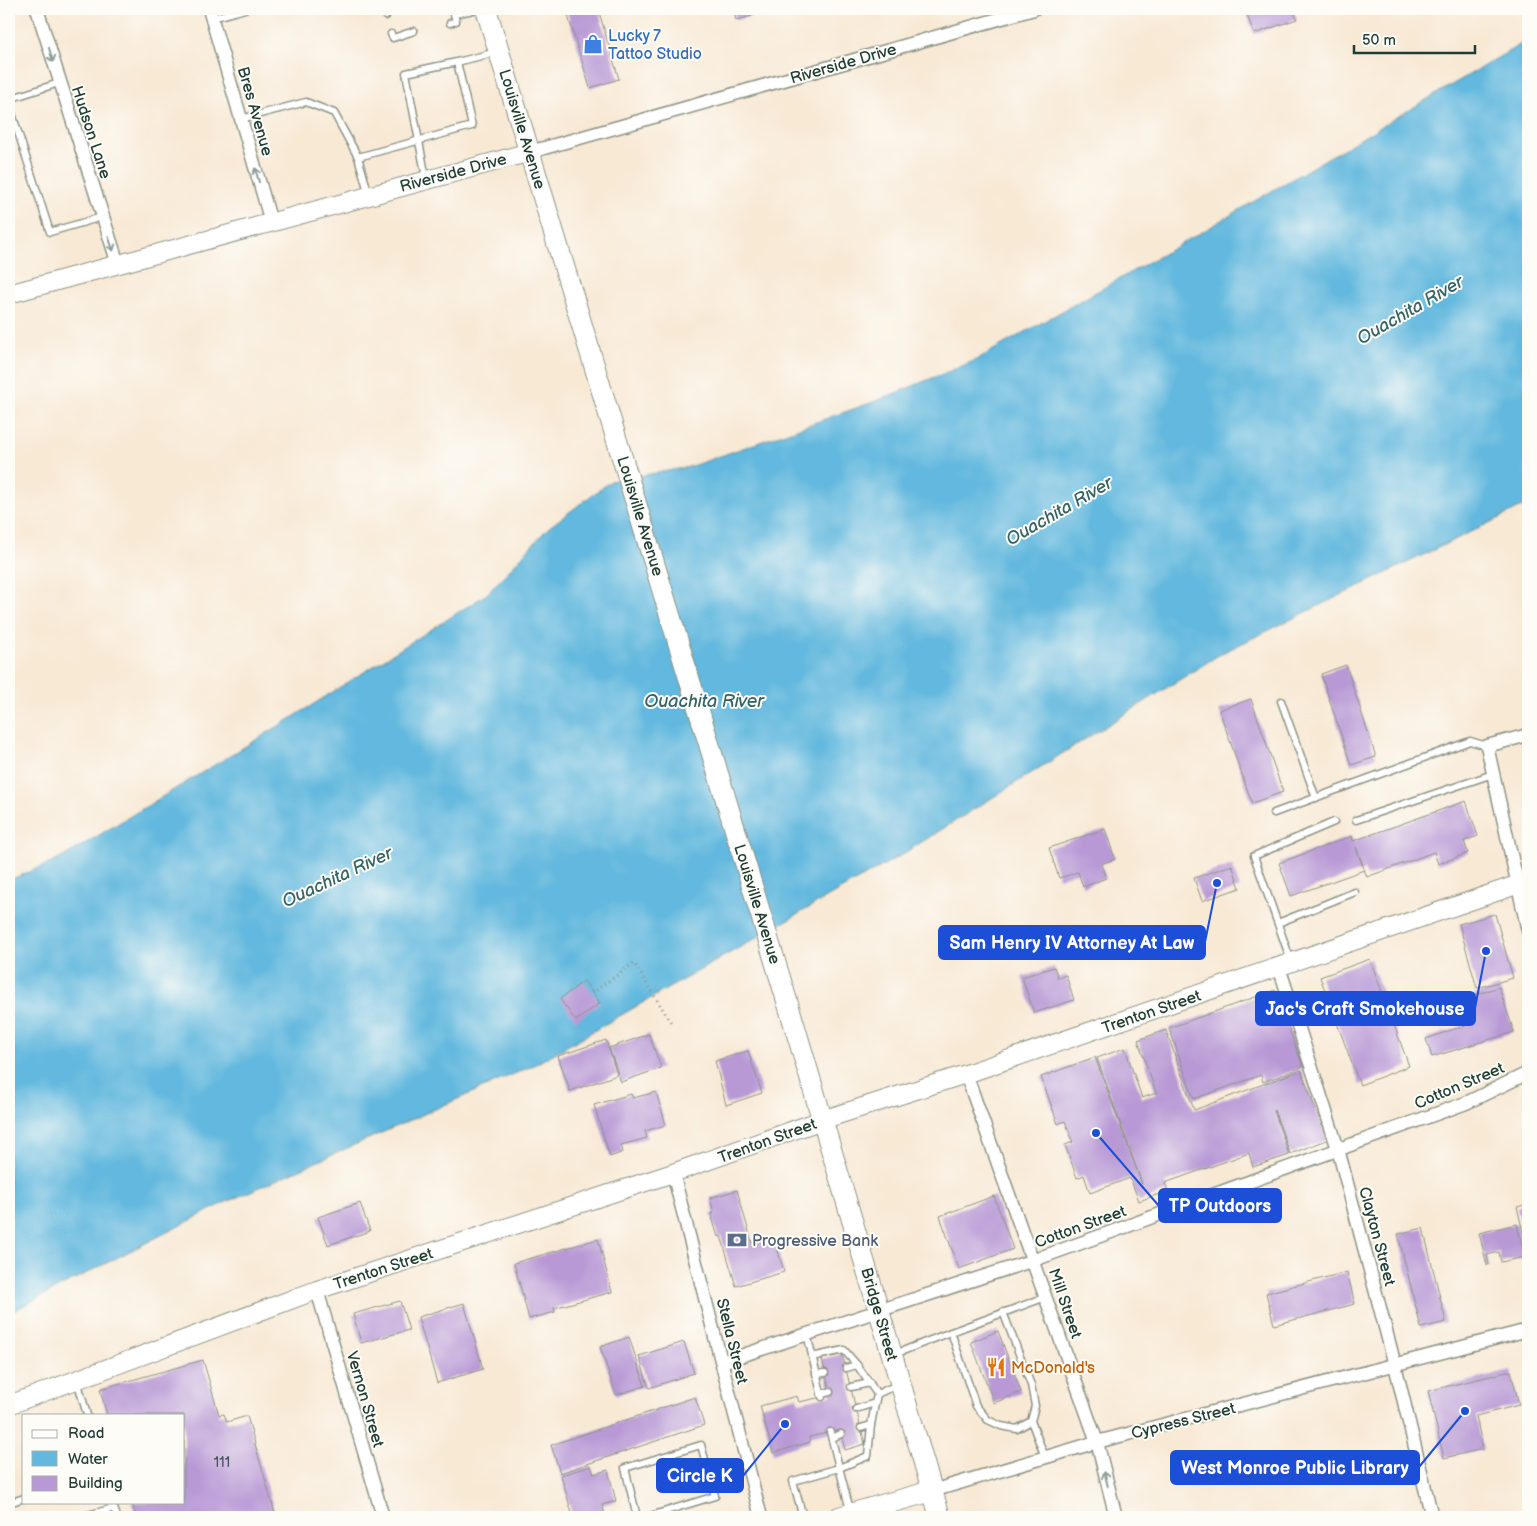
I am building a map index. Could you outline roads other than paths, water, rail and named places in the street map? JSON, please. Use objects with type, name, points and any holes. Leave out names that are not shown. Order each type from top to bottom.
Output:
[{"type":"main road","name":"Louisville Avenue","points":[[486,9],[794,1024]]},
{"type":"main road","name":"Bridge Street","points":[[794,1024],[940,1517]]},
{"type":"main road","name":"Cypress Street","points":[[845,1516],[932,1491]]},
{"type":"street","name":"Hudson Lane","points":[[40,9],[59,83],[118,264]]},
{"type":"street","name":"Riverside Drive","points":[[9,294],[530,152],[1011,12],[1034,9]]},
{"type":"street","name":"Bres Avenue","points":[[211,13],[271,222]]},
{"type":"street","points":[[1528,736],[1487,746],[1522,883],[1528,931]]},
{"type":"street","name":"Trenton Street","points":[[9,1405],[317,1290],[673,1174],[822,1120],[966,1074],[1522,883]]},
{"type":"street","name":"Clayton Street","points":[[1285,964],[1338,1149],[1395,1365],[1432,1517]]},
{"type":"street","name":"Cotton Street","points":[[722,1362],[1034,1260],[1466,1103],[1528,1073]]},
{"type":"street","name":"Mill Street","points":[[966,1074],[1034,1260],[1097,1442],[1116,1517]]},
{"type":"street","name":"Stella Street","points":[[673,1174],[761,1517]]},
{"type":"street","name":"Vernon Street","points":[[317,1290],[383,1517]]},
{"type":"street","name":"Cypress Street","points":[[932,1491],[1097,1442],[1528,1330]]},
{"type":"lane","points":[[211,13],[245,9]]},
{"type":"lane","points":[[450,23],[456,21],[454,11],[478,9]]},
{"type":"lane","points":[[391,34],[393,38],[414,31]]},
{"type":"lane","points":[[426,180],[406,73],[499,51]]},
{"type":"lane","points":[[358,157],[472,126],[457,62]]},
{"type":"lane","points":[[9,99],[59,83]]},
{"type":"lane","points":[[241,119],[306,102],[334,113],[358,157],[369,195]]},
{"type":"lane","points":[[9,104],[50,232],[102,217]]},
{"type":"lane","points":[[1281,701],[1316,798]]},
{"type":"lane","points":[[1274,813],[1470,741],[1487,746]]},
{"type":"lane","points":[[1356,820],[1493,774]]},
{"type":"lane","points":[[1285,964],[1278,923],[1254,856],[1334,822]]},
{"type":"lane","points":[[1278,923],[1355,892]]},
{"type":"lane","points":[[892,1356],[1046,1297]]},
{"type":"lane","points":[[1003,1312],[1031,1385],[1035,1406],[1031,1421],[1045,1457]]},
{"type":"lane","points":[[951,1332],[976,1406],[988,1420],[1001,1426],[1017,1429],[1031,1421]]},
{"type":"lane","points":[[807,1334],[821,1396],[830,1392]]},
{"type":"lane","points":[[812,1357],[844,1350],[878,1394]]},
{"type":"lane","points":[[846,1368],[856,1365]]},
{"type":"lane","points":[[816,1374],[825,1373]]},
{"type":"lane","points":[[77,1380],[87,1414]]},
{"type":"lane","points":[[851,1387],[870,1383]]},
{"type":"lane","points":[[803,1517],[793,1481],[839,1468],[868,1456],[871,1425],[878,1394],[900,1384]]},
{"type":"lane","points":[[856,1409],[875,1403]]},
{"type":"lane","points":[[861,1428],[871,1425]]},
{"type":"lane","points":[[841,1434],[831,1435],[839,1468],[845,1516]]},
{"type":"lane","points":[[637,1517],[625,1468],[702,1444],[715,1496],[660,1516],[647,1517]]},
{"type":"lane","points":[[9,1503],[22,1499]]},
{"type":"lane","points":[[80,1517],[114,1508],[117,1517]]},
{"type":"water","name":"Ouachita River","points":[[1528,40],[1528,504],[1222,653],[898,857],[532,1066],[224,1203],[9,1313],[9,880],[58,860],[287,721],[487,594],[548,528],[611,481],[689,467],[876,401],[974,361],[1202,232]]},
{"type":"place","name":"Lucky 7 Tattoo Studio","points":[[593,44]]},
{"type":"place","name":"Sam Henry IV Attorney At Law","points":[[1217,883]]},
{"type":"place","name":"Jac's Craft Smokehouse","points":[[1486,951]]},
{"type":"place","name":"TP Outdoors","points":[[1096,1133]]},
{"type":"place","name":"Progressive Bank","points":[[737,1240]]},
{"type":"place","name":"McDonald's","points":[[996,1367]]},
{"type":"place","name":"West Monroe Public Library","points":[[1465,1411]]},
{"type":"place","name":"Circle K","points":[[785,1424]]}]
